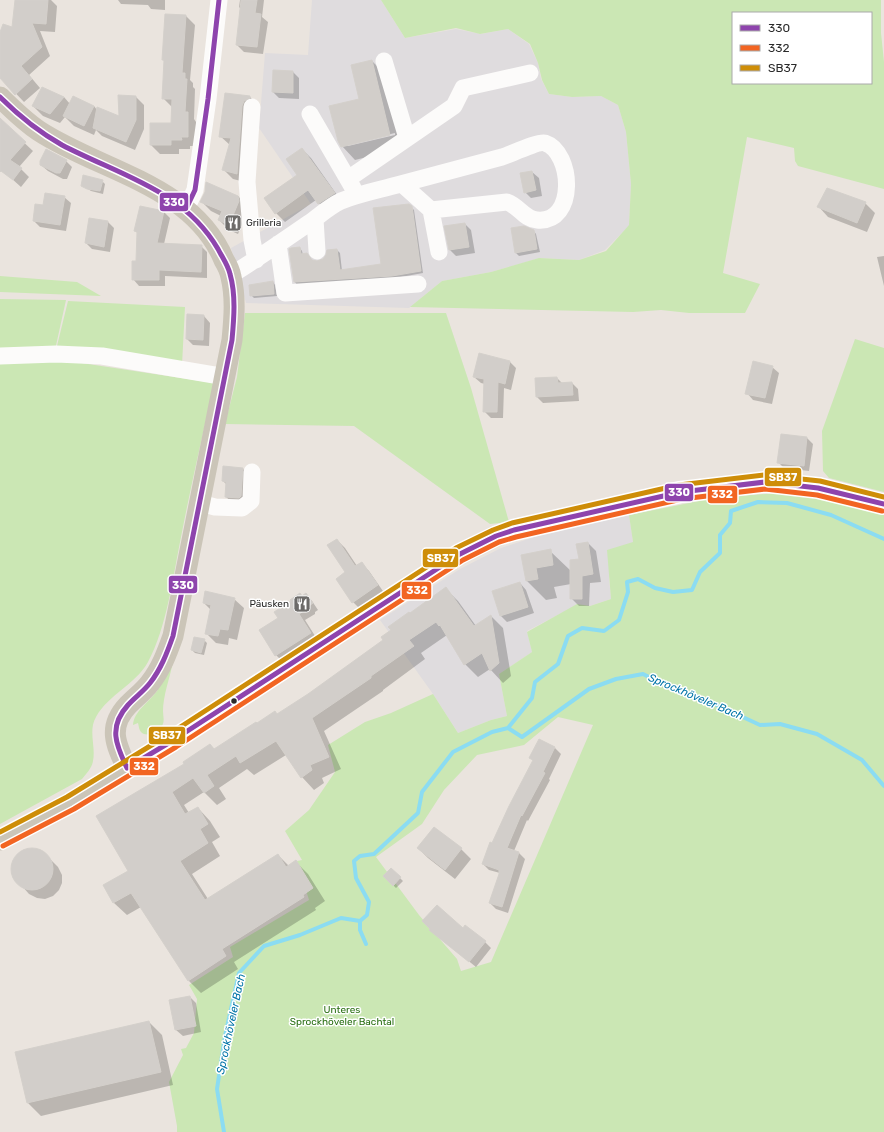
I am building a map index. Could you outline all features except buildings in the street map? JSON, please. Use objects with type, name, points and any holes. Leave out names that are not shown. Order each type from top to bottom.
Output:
[{"type":"main road","points":[[0,97],[20,117],[39,131],[144,183],[186,209],[211,234],[222,253],[231,275],[235,305],[232,340],[226,377],[173,636],[158,672],[150,684],[126,707],[119,718],[115,731],[116,744],[127,768]]},
{"type":"main road","points":[[0,840],[70,803],[172,741],[460,554],[496,536],[514,530],[681,492],[765,482],[818,488],[884,504]]},
{"type":"street","points":[[186,209],[195,190],[208,99],[219,0]]},
{"type":"street","points":[[384,61],[407,138]]},
{"type":"street","points":[[348,179],[454,106],[463,88],[530,73]]},
{"type":"street","points":[[252,106],[247,182],[252,240],[256,260]]},
{"type":"street","points":[[310,114],[358,196]]},
{"type":"street","points":[[231,275],[256,260],[341,201],[515,153],[540,142],[546,143],[552,147],[561,161],[566,180],[565,201],[559,212],[551,218],[538,220],[529,219],[517,207],[507,202],[432,210]]},
{"type":"street","points":[[402,184],[432,210],[439,252]]},
{"type":"street","points":[[314,219],[317,252]]},
{"type":"street","points":[[278,244],[286,293],[418,284]]},
{"type":"street","points":[[0,356],[56,354],[102,356],[226,377]]},
{"type":"street","points":[[200,503],[215,507],[242,508],[251,501],[252,472]]},
{"type":"shaded area","points":[[312,0],[381,0],[405,38],[456,29],[481,34],[508,29],[529,44],[538,63],[541,79],[549,94],[572,97],[601,96],[618,105],[626,132],[631,184],[629,226],[605,250],[579,260],[540,258],[491,272],[442,281],[409,308],[246,303],[231,248],[311,204],[259,128],[265,53],[308,55]]},
{"type":"shaded area","points":[[629,515],[633,542],[609,578],[611,599],[590,606],[577,605],[527,631],[532,652],[499,674],[507,716],[491,720],[458,733],[433,694],[380,620],[460,569],[501,548],[543,534]]},
{"type":"green space","points":[[381,0],[881,0],[881,33],[884,62],[884,189],[798,166],[795,161],[794,148],[747,137],[723,273],[760,284],[745,313],[689,313],[661,310],[633,312],[410,307],[442,281],[491,272],[539,258],[579,260],[606,251],[629,225],[631,184],[626,132],[618,105],[601,96],[572,97],[549,94],[542,80],[538,63],[530,44],[508,29],[480,34],[456,28],[405,38]]},
{"type":"green space","points":[[0,276],[77,282],[101,296],[0,292]]},
{"type":"green space","points":[[0,299],[66,300],[55,350],[0,353]]},
{"type":"green space","points":[[68,301],[185,307],[182,365],[56,350]]},
{"type":"green space","points":[[245,313],[446,313],[471,388],[509,522],[490,524],[354,426],[225,424],[237,377]]},
{"type":"green space","points":[[855,339],[884,348],[884,492],[829,478],[823,471],[822,431]]},
{"type":"green space","points":[[55,359],[214,383],[189,498],[169,601],[155,648],[143,670],[101,709],[96,717],[92,733],[94,750],[93,761],[82,779],[0,824],[0,361]]},
{"type":"green space","name":"Unteres Sprockhöveler Bachtal","points":[[790,492],[884,510],[884,1132],[177,1132],[169,1082],[183,1055],[181,1049],[186,1048],[194,1033],[197,999],[189,985],[233,957],[230,947],[309,900],[297,861],[302,860],[285,831],[309,810],[335,772],[328,745],[365,722],[391,713],[433,694],[458,733],[491,720],[507,716],[499,674],[532,652],[527,632],[577,604],[590,606],[611,599],[607,550],[633,542],[629,515],[714,498]],"holes":[[[558,717],[593,725],[491,962],[461,971],[457,959],[419,915],[376,857],[422,824],[444,790],[477,755],[524,745]]]},
{"type":"green space","points":[[173,662],[164,699],[163,724],[156,732],[144,734],[141,732],[138,723],[133,725],[136,715],[157,691]]},
{"type":"waterway","name":"Sprockhöveler Bach","points":[[224,1132],[217,1089],[225,1036],[239,973],[264,946],[300,935],[341,918],[360,921],[367,915],[369,902],[356,878],[354,861],[360,856],[374,854],[418,813],[422,792],[453,752],[492,732],[508,728],[532,698],[535,682],[558,664],[568,636],[582,628],[604,631],[619,620],[628,592],[627,582],[638,579],[655,588],[673,592],[692,590],[700,572],[720,553],[720,535],[730,523],[731,511],[758,502],[787,503],[831,515],[884,539]]},
{"type":"waterway","name":"Sprockhöveler Bach","points":[[508,728],[522,737],[589,689],[616,679],[643,674],[665,685],[706,700],[760,725],[780,724],[817,734],[862,760],[884,786]]},
{"type":"waterway","points":[[360,921],[360,930],[366,944]]},
{"type":"transit line","name":"330","points":[[186,209],[195,190],[208,99],[219,0]]},
{"type":"transit line","name":"330","points":[[0,97],[14,111],[45,135],[84,156],[149,186],[169,198],[187,212],[204,229],[218,249],[228,267],[232,282],[234,307],[232,340],[173,636],[166,655],[154,678],[122,713],[116,729],[117,744],[127,768]]},
{"type":"transit line","name":"SB37","points":[[0,832],[67,797],[168,735],[456,548],[493,530],[512,523],[679,485],[764,475],[820,481],[884,497]]},
{"type":"transit line","name":"330","points":[[127,768],[172,741],[460,554],[496,536],[514,530],[681,492],[765,482],[818,488],[884,504]]},
{"type":"transit line","name":"332","points":[[3,846],[74,809],[176,747],[463,560],[499,542],[682,499],[765,489],[817,495],[882,511]]},
{"type":"place","name":"Grilleria","points":[[233,223]]},
{"type":"place","name":"Päusken","points":[[302,604]]}]
